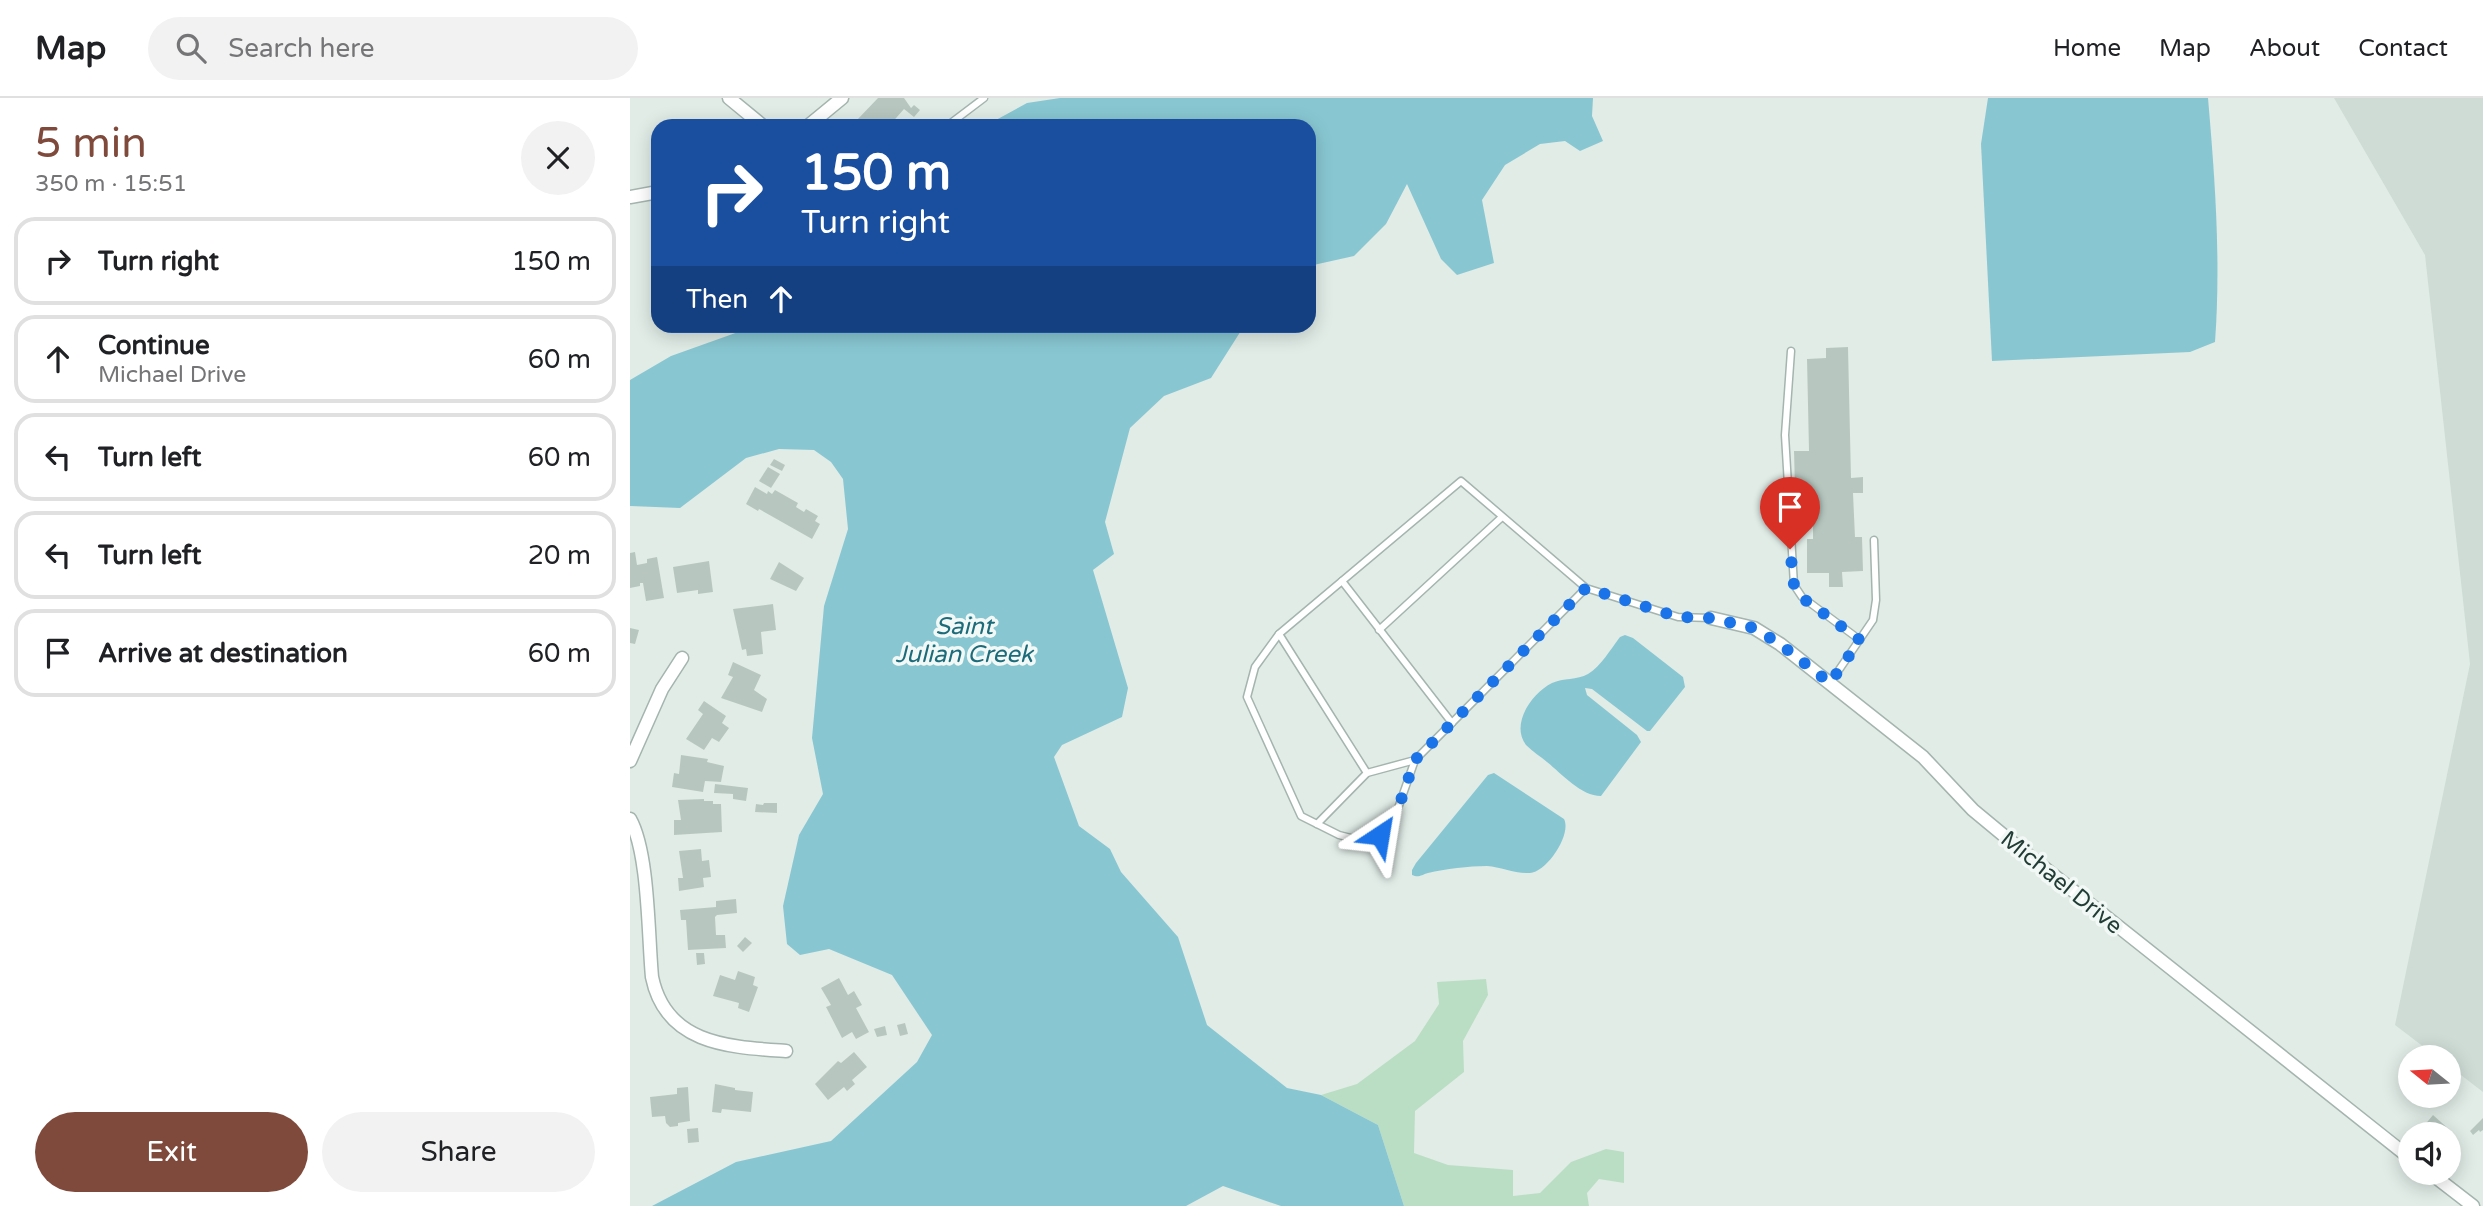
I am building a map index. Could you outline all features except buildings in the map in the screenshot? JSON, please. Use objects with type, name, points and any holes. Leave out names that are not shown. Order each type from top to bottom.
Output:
[{"type":"street","points":[[729,98],[754,119]]},
{"type":"street","points":[[816,119],[842,98]]},
{"type":"street","points":[[630,197],[651,193]]},
{"type":"street","name":"Michael Drive","points":[[1711,618],[1754,628],[1780,644],[1923,757],[1973,810],[2008,839],[2398,1148]]},
{"type":"street","points":[[630,761],[662,689],[682,657]]},
{"type":"street","points":[[630,818],[639,838],[654,989],[666,1011],[678,1024],[718,1044],[786,1051]]},
{"type":"street","points":[[2446,1185],[2473,1206]]},
{"type":"lane","points":[[956,119],[984,98]]},
{"type":"lane","points":[[1791,351],[1785,435],[1794,585],[1801,597],[1860,640]]},
{"type":"lane","points":[[1586,588],[1415,760],[1396,814],[1380,835],[1359,840],[1339,835],[1301,816],[1247,697],[1255,667],[1279,634],[1461,481],[1586,588],[1678,617],[1711,618]]},
{"type":"lane","points":[[1380,630],[1502,517]]},
{"type":"lane","points":[[1830,683],[1872,620],[1876,600],[1874,540]]},
{"type":"lane","points":[[1342,581],[1452,723]]},
{"type":"lane","points":[[1279,634],[1367,773]]},
{"type":"lane","points":[[1317,824],[1367,773],[1415,760]]},
{"type":"shaded area","points":[[2334,98],[2483,98],[2483,1092],[2461,1075],[2461,1045],[2421,1045],[2395,1025],[2470,664],[2425,255]]},
{"type":"green space","points":[[1486,979],[1488,995],[1463,1041],[1464,1072],[1415,1111],[1414,1153],[1448,1165],[1513,1170],[1513,1196],[1540,1193],[1571,1162],[1606,1149],[1624,1152],[1624,1183],[1599,1179],[1587,1193],[1589,1206],[1404,1206],[1378,1125],[1321,1095],[1357,1084],[1415,1041],[1439,1004],[1437,982]]},
{"type":"water","points":[[1060,98],[1593,98],[1592,116],[1603,141],[1580,151],[1565,141],[1540,144],[1505,165],[1482,200],[1494,263],[1457,275],[1441,259],[1407,184],[1386,224],[1354,256],[1316,264],[1316,119],[998,119],[1027,103]]},
{"type":"water","points":[[1988,98],[2208,98],[2217,251],[2215,342],[2190,352],[1992,361],[1981,144]]},
{"type":"water","name":"Saint Julian Creek","points":[[735,333],[1240,333],[1211,378],[1164,396],[1130,428],[1105,522],[1114,554],[1093,570],[1128,688],[1122,717],[1062,745],[1054,757],[1079,826],[1110,849],[1121,872],[1178,937],[1207,1025],[1287,1088],[1321,1095],[1378,1125],[1404,1206],[1281,1206],[1223,1186],[1186,1206],[652,1206],[736,1162],[831,1141],[917,1062],[932,1035],[892,975],[829,949],[800,955],[787,944],[783,906],[799,835],[823,794],[812,738],[824,606],[848,529],[843,479],[831,462],[814,450],[779,449],[746,458],[680,508],[630,506],[630,380],[671,356]]},
{"type":"water","points":[[1625,635],[1633,638],[1683,677],[1685,687],[1650,731],[1592,689],[1585,688],[1587,695],[1637,735],[1641,742],[1601,796],[1594,795],[1572,784],[1526,745],[1520,728],[1525,710],[1537,694],[1556,681],[1579,677],[1593,671],[1620,637]]},
{"type":"water","points":[[1494,773],[1564,819],[1564,834],[1550,859],[1537,871],[1530,873],[1487,866],[1412,875],[1416,863],[1488,775]]},
{"type":"route","points":[[1380,835],[1396,814],[1415,760],[1586,588],[1678,617],[1711,618],[1754,628],[1780,644],[1830,683],[1860,640],[1801,597],[1794,585],[1790,549]]}]
